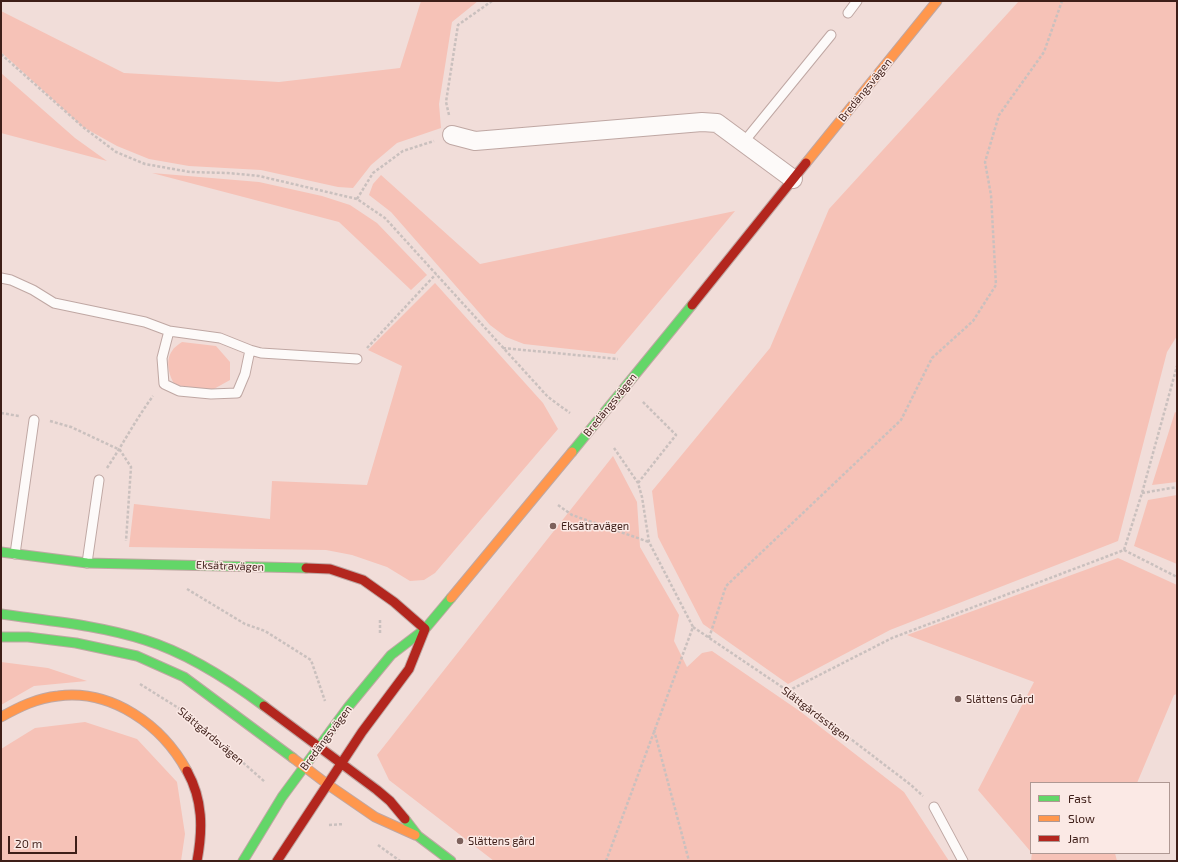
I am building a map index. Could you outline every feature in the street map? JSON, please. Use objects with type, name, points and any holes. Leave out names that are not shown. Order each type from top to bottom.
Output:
[{"type":"street","name":"Bredängsvägen","points":[[243,861],[282,797],[349,706],[391,655],[425,629],[540,492],[937,1]]},
{"type":"street","points":[[452,135],[475,140],[702,122],[717,123],[793,179]]},
{"type":"street","name":"Eksätravägen","points":[[1,552],[87,563],[330,569],[363,580],[394,602],[425,629]]},
{"type":"street","points":[[1,614],[96,627],[146,640],[191,659],[242,690],[390,801],[418,836]]},
{"type":"street","name":"Bredängsvägen","points":[[277,861],[362,732],[409,669],[425,629]]},
{"type":"street","points":[[1,637],[28,637],[76,643],[137,656],[184,677],[327,784],[376,817],[418,836],[451,861]]},
{"type":"street","points":[[1,717],[18,707],[42,699],[67,695],[94,697],[119,706],[143,719],[164,736],[192,778],[199,802],[201,824],[200,846],[197,861]]},
{"type":"lane","points":[[848,13],[857,1]]},
{"type":"lane","points":[[744,144],[832,35]]},
{"type":"lane","points":[[1,278],[17,282],[54,303],[146,322],[169,330],[220,338],[261,353],[357,359]]},
{"type":"lane","points":[[169,330],[162,358],[164,384],[179,391],[211,394],[237,393],[245,374],[250,350]]},
{"type":"lane","points":[[15,554],[34,420]]},
{"type":"lane","points":[[87,563],[99,480]]},
{"type":"lane","points":[[934,807],[963,861]]},
{"type":"path","points":[[357,198],[374,173],[403,151],[452,135],[446,102],[458,25],[492,1]]},
{"type":"path","points":[[710,638],[726,586],[901,420],[932,358],[973,321],[996,285],[991,195],[985,162],[999,115],[1044,52],[1062,1]]},
{"type":"path","points":[[1,54],[83,127],[116,152],[139,162],[190,172],[228,173],[259,176],[357,198],[385,218],[548,397],[570,413]]},
{"type":"path","points":[[357,359],[436,274]]},
{"type":"path","points":[[503,348],[645,362]]},
{"type":"path","points":[[1124,550],[1142,493],[1177,366]]},
{"type":"path","points":[[99,480],[120,450],[141,411],[164,384]]},
{"type":"path","points":[[626,386],[676,435],[638,483]]},
{"type":"path","points":[[606,861],[693,627],[649,542],[642,497],[638,483],[614,448]]},
{"type":"path","points":[[1142,493],[1177,487]]},
{"type":"path","points":[[540,492],[572,515],[649,542]]},
{"type":"path","points":[[788,691],[892,638],[1124,550],[1177,577]]},
{"type":"path","points":[[185,588],[246,624],[265,631],[311,660],[326,702]]},
{"type":"path","name":"Slättgårdsstigen","points":[[693,627],[788,691],[911,785],[934,807]]},
{"type":"path","name":"Slättgårdsvägen","points":[[135,681],[188,714],[282,797]]},
{"type":"path","points":[[654,730],[689,861]]},
{"type":"path","points":[[308,814],[322,825],[350,824]]},
{"type":"path","points":[[374,842],[400,861]]},
{"type":"shaded area","points":[[421,1],[478,1],[452,22],[439,104],[441,128],[397,143],[371,165],[353,188],[338,187],[261,170],[189,166],[149,159],[117,146],[83,127],[1,52],[1,11],[124,73],[279,82],[400,68]]},
{"type":"shaded area","points":[[1019,1],[1177,1],[1177,336],[1167,352],[1118,541],[890,630],[788,684],[703,624],[658,537],[652,491],[770,348],[829,209]]},
{"type":"shaded area","points":[[1,73],[75,138],[107,161],[1,133]]},
{"type":"shaded area","points":[[152,173],[259,182],[322,196],[350,205],[377,223],[427,275],[411,290],[339,222]]},
{"type":"shaded area","points":[[381,175],[480,264],[735,211],[615,354],[524,344],[506,337],[490,325],[391,212],[369,195],[373,184]]},
{"type":"shaded area","points":[[435,283],[543,403],[558,429],[435,573],[424,580],[410,581],[387,567],[352,555],[326,550],[129,547],[134,504],[270,519],[272,481],[367,485],[402,366],[368,350]]},
{"type":"shaded area","points":[[182,342],[216,346],[230,362],[230,380],[212,390],[175,385],[171,377],[168,363],[173,350]]},
{"type":"shaded area","points":[[1175,412],[1177,413],[1177,482],[1152,485]]},
{"type":"shaded area","name":"Slättens gård","points":[[613,456],[637,502],[640,547],[679,615],[674,641],[687,667],[702,653],[712,651],[801,712],[904,792],[949,861],[494,861],[389,780],[377,755]]},
{"type":"shaded area","points":[[1177,495],[1177,564],[1134,546],[1148,500]]},
{"type":"shaded area","points":[[1118,558],[1177,585],[1177,694],[1174,695],[1137,782],[1030,782],[1030,851],[978,790],[1034,682],[907,635]]},
{"type":"shaded area","points":[[1,662],[48,668],[87,681],[34,686],[1,705]]},
{"type":"shaded area","points":[[85,722],[137,739],[177,782],[185,834],[181,861],[1,861],[1,749],[35,728]]},
{"type":"shaded area","points":[[1032,854],[1115,854],[1117,861],[1031,861]]},
{"type":"traffic: fast","points":[[572,452],[692,305]]},
{"type":"traffic: fast","points":[[1,552],[87,563],[306,568]]},
{"type":"traffic: fast","points":[[243,861],[282,797],[349,706],[391,655],[425,629],[451,598]]},
{"type":"traffic: fast","points":[[1,614],[91,627],[145,640],[176,652],[207,668],[264,706]]},
{"type":"traffic: fast","points":[[1,637],[28,637],[76,643],[137,656],[184,677],[293,758]]},
{"type":"traffic: fast","points":[[405,819],[418,836],[451,861]]},
{"type":"traffic: slow","points":[[806,163],[937,1]]},
{"type":"traffic: slow","points":[[451,598],[572,452]]},
{"type":"traffic: slow","points":[[1,717],[28,704],[50,697],[78,695],[97,698],[116,705],[149,725],[164,739],[187,771]]},
{"type":"traffic: slow","points":[[293,758],[327,784],[375,817],[415,835]]},
{"type":"traffic: jam","points":[[692,305],[806,163]]},
{"type":"traffic: jam","points":[[306,568],[330,569],[363,580],[394,602],[425,629]]},
{"type":"traffic: jam","points":[[277,861],[362,732],[409,669],[425,629]]},
{"type":"traffic: jam","points":[[264,706],[377,790],[390,801],[405,819]]},
{"type":"traffic: jam","points":[[187,771],[199,804],[201,826],[197,861]]},
{"type":"place","name":"Eksätravägen","points":[[553,526]]},
{"type":"place","name":"Slättens Gård","points":[[958,699]]},
{"type":"place","name":"Slättens gård","points":[[460,841]]}]
